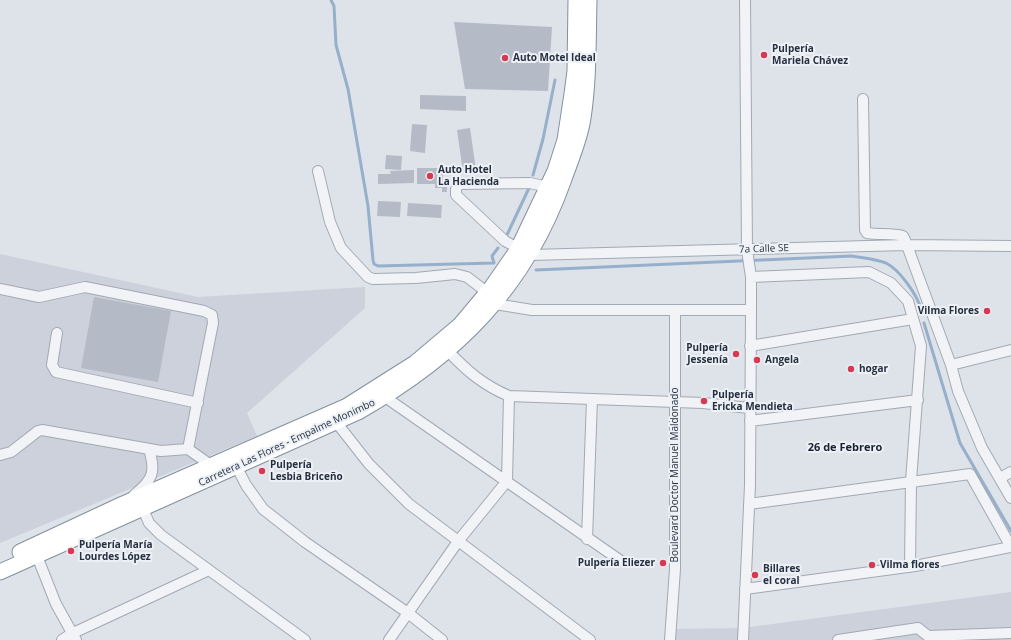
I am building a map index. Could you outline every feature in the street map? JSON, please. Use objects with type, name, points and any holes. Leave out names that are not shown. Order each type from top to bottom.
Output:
[{"type":"highway","name":"Carretera Las Flores - Empalme Monimbo","points":[[0,562],[35,551],[143,509],[347,406],[401,373],[491,298],[513,282],[565,140],[570,116],[575,72],[576,0]]},
{"type":"highway","name":"Carretera Las Flores - Empalme Monimbo","points":[[524,252],[556,202],[583,120],[588,62],[589,0]]},
{"type":"highway","name":"Carretera Las Flores - Empalme Monimbo","points":[[0,572],[35,551],[123,504],[212,466],[234,462],[336,422],[385,396],[448,351],[467,334],[491,298]]},
{"type":"street","points":[[743,640],[749,504],[751,310],[748,252],[744,0]]},
{"type":"street","points":[[863,99],[865,230],[867,233],[903,236],[951,365],[958,391],[982,448],[1011,498]]},
{"type":"street","points":[[318,171],[330,222],[341,248],[368,278],[416,278],[455,274],[468,277],[491,298],[532,310],[751,310]]},
{"type":"street","points":[[524,252],[496,233],[456,195],[457,186],[459,184],[530,183],[548,187]]},
{"type":"street","name":"7a Calle SE","points":[[524,252],[748,252],[906,245],[1011,246]]},
{"type":"street","points":[[750,272],[869,272],[890,283],[908,301],[921,346],[912,481],[910,567]]},
{"type":"street","points":[[0,289],[39,297],[85,287],[204,311],[212,315],[213,324],[188,449]]},
{"type":"street","name":"Boulevard Doctor Manuel Maldonado","points":[[670,640],[675,569],[675,310]]},
{"type":"street","points":[[750,346],[913,319]]},
{"type":"street","points":[[57,333],[52,364],[56,372],[198,403]]},
{"type":"street","points":[[951,365],[1011,350]]},
{"type":"street","points":[[448,351],[464,368],[490,388],[509,396],[703,403],[750,408]]},
{"type":"street","points":[[385,396],[621,562]]},
{"type":"street","points":[[389,640],[459,540],[507,481],[509,396]]},
{"type":"street","points":[[587,539],[592,399]]},
{"type":"street","points":[[750,421],[918,400]]},
{"type":"street","points":[[336,422],[369,464],[409,504],[459,540],[590,640]]},
{"type":"street","points":[[0,455],[11,452],[38,431],[42,430],[161,451],[188,449],[212,466]]},
{"type":"street","points":[[123,504],[148,482],[153,473],[154,466],[149,449]]},
{"type":"street","points":[[234,462],[262,509],[305,542],[408,613],[442,640]]},
{"type":"street","points":[[1000,478],[1011,472]]},
{"type":"street","points":[[745,589],[910,567],[1011,547],[970,474],[749,504]]},
{"type":"street","points":[[143,509],[149,523],[161,535],[305,640]]},
{"type":"street","points":[[35,551],[56,604],[73,637]]},
{"type":"street","points":[[62,640],[73,637],[209,570]]},
{"type":"street","points":[[838,640],[918,628],[928,636],[1011,633]]},
{"type":"shaded area","points":[[0,254],[198,297],[365,287],[365,308],[247,413],[257,436],[0,543]]},
{"type":"shaded area","points":[[1011,592],[1011,640],[670,640],[671,629],[743,628]]},
{"type":"building","name":"Auto Motel Ideal","points":[[454,22],[552,27],[548,91],[465,89]]},
{"type":"building","points":[[420,95],[466,96],[466,111],[420,109]]},
{"type":"building","points":[[412,124],[427,125],[425,153],[410,151]]},
{"type":"building","points":[[470,128],[476,170],[463,172],[457,130]]},
{"type":"building","points":[[386,155],[402,156],[401,170],[385,169]]},
{"type":"building","name":"Auto Hotel La Hacienda","points":[[417,168],[443,168],[443,187],[447,187],[447,192],[442,192],[442,188],[435,188],[435,184],[417,184]]},
{"type":"building","points":[[414,170],[414,183],[378,184],[378,174],[391,174],[390,171]]},
{"type":"building","points":[[378,201],[401,202],[400,217],[377,216]]},
{"type":"building","points":[[408,203],[442,205],[441,218],[407,216]]},
{"type":"building","points":[[94,297],[171,311],[158,382],[81,368]]},
{"type":"waterway","points":[[331,0],[334,6],[336,45],[348,89],[368,206],[374,264],[378,266],[494,263],[492,256],[498,248]]},
{"type":"waterway","points":[[533,175],[543,139],[555,80]]},
{"type":"waterway","points":[[506,237],[529,188]]},
{"type":"waterway","points":[[536,270],[852,256],[878,260],[891,266],[907,283],[916,297],[921,309]]},
{"type":"waterway","points":[[924,323],[960,443],[1011,531]]},
{"type":"place","name":"Pulpería Mariela Chávez","points":[[764,55]]},
{"type":"place","name":"Auto Motel Ideal","points":[[505,58]]},
{"type":"place","name":"Auto Hotel La Hacienda","points":[[430,176]]},
{"type":"place","name":"Vilma Flores","points":[[987,311]]},
{"type":"place","name":"Pulpería Jessenía","points":[[736,354]]},
{"type":"place","name":"Angela","points":[[757,360]]},
{"type":"place","name":"hogar","points":[[851,369]]},
{"type":"place","name":"Pulpería Ericka Mendieta","points":[[704,401]]},
{"type":"place","name":"Pulpería Lesbia Briceño","points":[[262,471]]},
{"type":"place","name":"Pulpería María Lourdes López","points":[[71,551]]},
{"type":"place","name":"Pulpería Eliezer","points":[[663,563]]},
{"type":"place","name":"Vilma flores","points":[[872,565]]},
{"type":"place","name":"Billares el coral","points":[[755,575]]},
{"type":"district","name":"26 de Febrero","points":[[845,448]]}]
